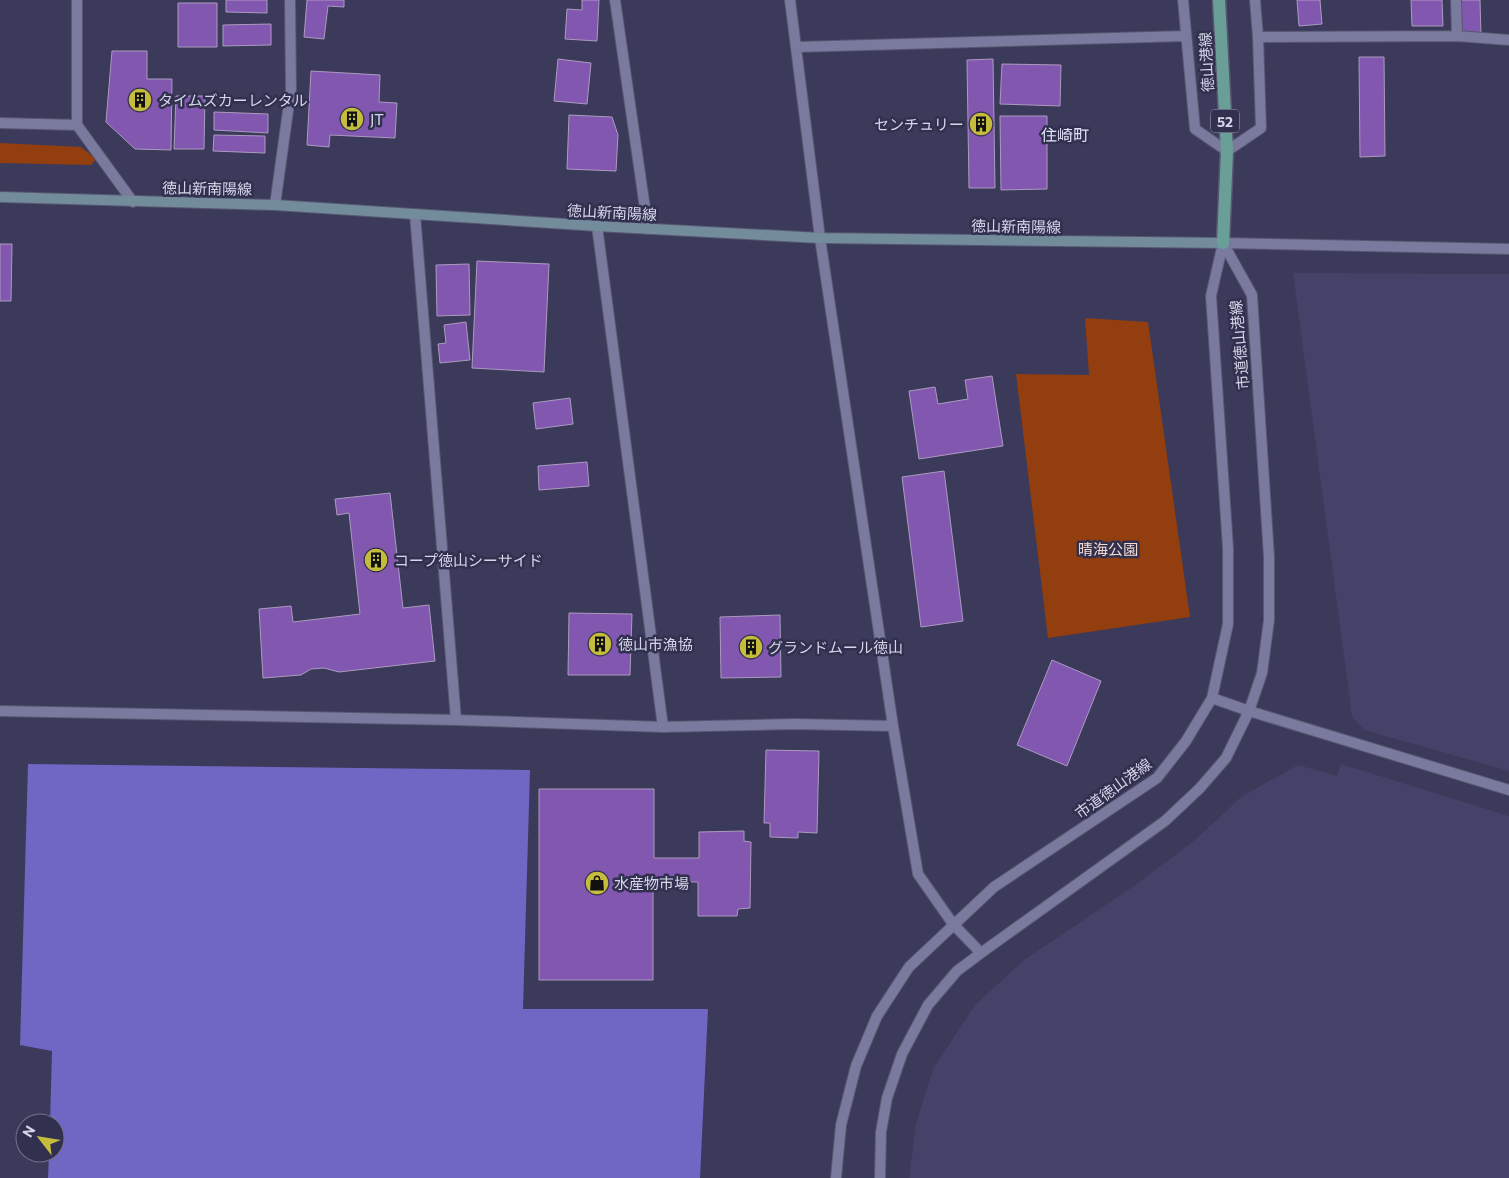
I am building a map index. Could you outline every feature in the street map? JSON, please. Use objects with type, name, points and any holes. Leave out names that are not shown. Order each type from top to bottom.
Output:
[{"type":"main road","name":"徳山港線","points":[[1219,0],[1227,151],[1223,243]]},
{"type":"main road","name":"徳山新南陽線","points":[[0,197],[275,205],[597,226],[820,238],[1223,243]]},
{"type":"street","points":[[77,0],[77,125],[133,202]]},
{"type":"street","points":[[275,205],[291,89],[290,0]]},
{"type":"street","points":[[615,0],[648,229]]},
{"type":"street","points":[[790,0],[820,238],[893,726],[918,874],[953,924],[981,953]]},
{"type":"street","points":[[1183,0],[1195,129],[1227,151],[1261,128],[1255,0]]},
{"type":"street","points":[[1456,0],[1457,36]]},
{"type":"street","points":[[797,47],[1186,36]]},
{"type":"street","points":[[1258,37],[1457,36],[1509,40]]},
{"type":"street","points":[[0,123],[77,125]]},
{"type":"street","points":[[415,214],[456,720]]},
{"type":"street","points":[[597,226],[663,726]]},
{"type":"street","points":[[1223,243],[1509,249]]},
{"type":"street","name":"市道徳山港線","points":[[836,1178],[841,1125],[856,1066],[877,1016],[909,967],[953,924],[994,888],[1157,778],[1186,741],[1212,698],[1228,624],[1228,548],[1210,296],[1223,243]]},
{"type":"street","name":"市道徳山港線","points":[[880,1178],[881,1132],[887,1098],[902,1054],[928,1005],[957,972],[981,953],[1165,821],[1200,788],[1226,758],[1249,711],[1262,673],[1268,629],[1269,557],[1252,295],[1223,243]]},
{"type":"street","points":[[1212,698],[1509,790]]},
{"type":"street","points":[[0,711],[663,726],[794,724],[893,726]]},
{"type":"shaded area","points":[[1293,273],[1509,274],[1509,771],[1364,730],[1352,716]]},
{"type":"shaded area","points":[[28,764],[530,770],[523,1009],[708,1009],[700,1178],[48,1178],[49,1163],[65,1163],[65,1113],[50,1113],[52,1051],[20,1045]]},
{"type":"shaded area","points":[[1341,764],[1509,816],[1509,1178],[909,1178],[916,1124],[933,1069],[975,1005],[1024,960],[1131,888],[1194,841],[1241,797],[1298,765],[1337,776]]},
{"type":"green space","points":[[0,143],[81,147],[96,159],[91,165],[0,163]]},
{"type":"green space","name":"晴海公園","points":[[1085,318],[1148,322],[1190,617],[1048,638],[1016,374],[1089,375]]},
{"type":"building","points":[[226,0],[267,0],[267,13],[226,12]]},
{"type":"building","points":[[307,0],[344,0],[344,7],[328,6],[324,39],[304,37]]},
{"type":"building","points":[[582,0],[599,0],[597,41],[565,39],[567,9],[582,10]]},
{"type":"building","points":[[1297,0],[1320,0],[1322,24],[1299,26]]},
{"type":"building","points":[[1411,0],[1442,0],[1443,26],[1412,26]]},
{"type":"building","points":[[1458,0],[1480,0],[1481,35],[1459,35]]},
{"type":"building","points":[[178,3],[217,3],[217,47],[178,47]]},
{"type":"building","points":[[271,24],[271,45],[223,46],[223,25]]},
{"type":"building","name":"タイムズカーレンタル","points":[[112,51],[147,51],[147,79],[172,79],[171,150],[135,149],[106,122]]},
{"type":"building","points":[[1359,57],[1384,57],[1385,156],[1360,157]]},
{"type":"building","points":[[558,59],[591,63],[587,104],[554,101]]},
{"type":"building","name":"センチュリー","points":[[993,59],[995,188],[969,188],[967,60]]},
{"type":"building","points":[[1002,64],[1061,65],[1060,106],[1000,104]]},
{"type":"building","name":"JT","points":[[311,71],[380,75],[379,102],[397,103],[395,138],[330,135],[329,147],[307,145]]},
{"type":"building","points":[[176,96],[205,96],[204,149],[174,149]]},
{"type":"building","points":[[214,112],[268,114],[268,133],[214,130]]},
{"type":"building","points":[[569,115],[612,117],[618,135],[616,171],[567,169]]},
{"type":"building","points":[[1000,116],[1047,116],[1047,189],[1001,190]]},
{"type":"building","points":[[214,135],[265,136],[265,153],[213,151]]},
{"type":"building","points":[[0,244],[12,244],[11,301],[0,301]]},
{"type":"building","points":[[477,261],[549,264],[544,372],[472,368]]},
{"type":"building","points":[[469,264],[470,315],[437,316],[436,265]]},
{"type":"building","points":[[466,322],[470,360],[440,363],[438,344],[446,343],[444,325]]},
{"type":"building","points":[[992,376],[1003,446],[919,459],[909,391],[935,387],[938,404],[968,399],[965,380]]},
{"type":"building","points":[[570,398],[573,424],[536,429],[533,403]]},
{"type":"building","points":[[587,462],[589,486],[539,490],[538,466]]},
{"type":"building","points":[[944,471],[963,621],[921,627],[902,477]]},
{"type":"building","name":"コープ徳山シーサイド","points":[[390,493],[403,608],[429,605],[435,661],[339,672],[324,668],[311,669],[301,675],[263,678],[259,609],[291,606],[293,622],[360,614],[349,513],[337,515],[335,499]]},
{"type":"building","name":"徳山市漁協","points":[[569,613],[632,614],[630,675],[568,675]]},
{"type":"building","name":"グランドムール徳山","points":[[780,615],[781,677],[721,678],[720,617]]},
{"type":"building","points":[[1052,660],[1101,681],[1067,766],[1017,745]]},
{"type":"building","points":[[766,750],[819,751],[817,833],[798,832],[798,838],[770,837],[770,823],[764,823]]},
{"type":"building","points":[[539,789],[654,789],[654,858],[699,858],[699,832],[744,831],[744,841],[751,842],[750,908],[738,909],[737,916],[698,916],[698,882],[653,882],[653,980],[539,980]]},
{"type":"place","name":"タイムズカーレンタル","points":[[140,100]]},
{"type":"place","name":"JT","points":[[352,119]]},
{"type":"place","name":"センチュリー","points":[[981,124]]},
{"type":"place","name":"コープ徳山シーサイド","points":[[376,560]]},
{"type":"place","name":"徳山市漁協","points":[[600,644]]},
{"type":"place","name":"グランドムール徳山","points":[[751,647]]},
{"type":"place","name":"水産物市場","points":[[597,883]]},
{"type":"district","name":"住崎町","points":[[1065,134]]}]
